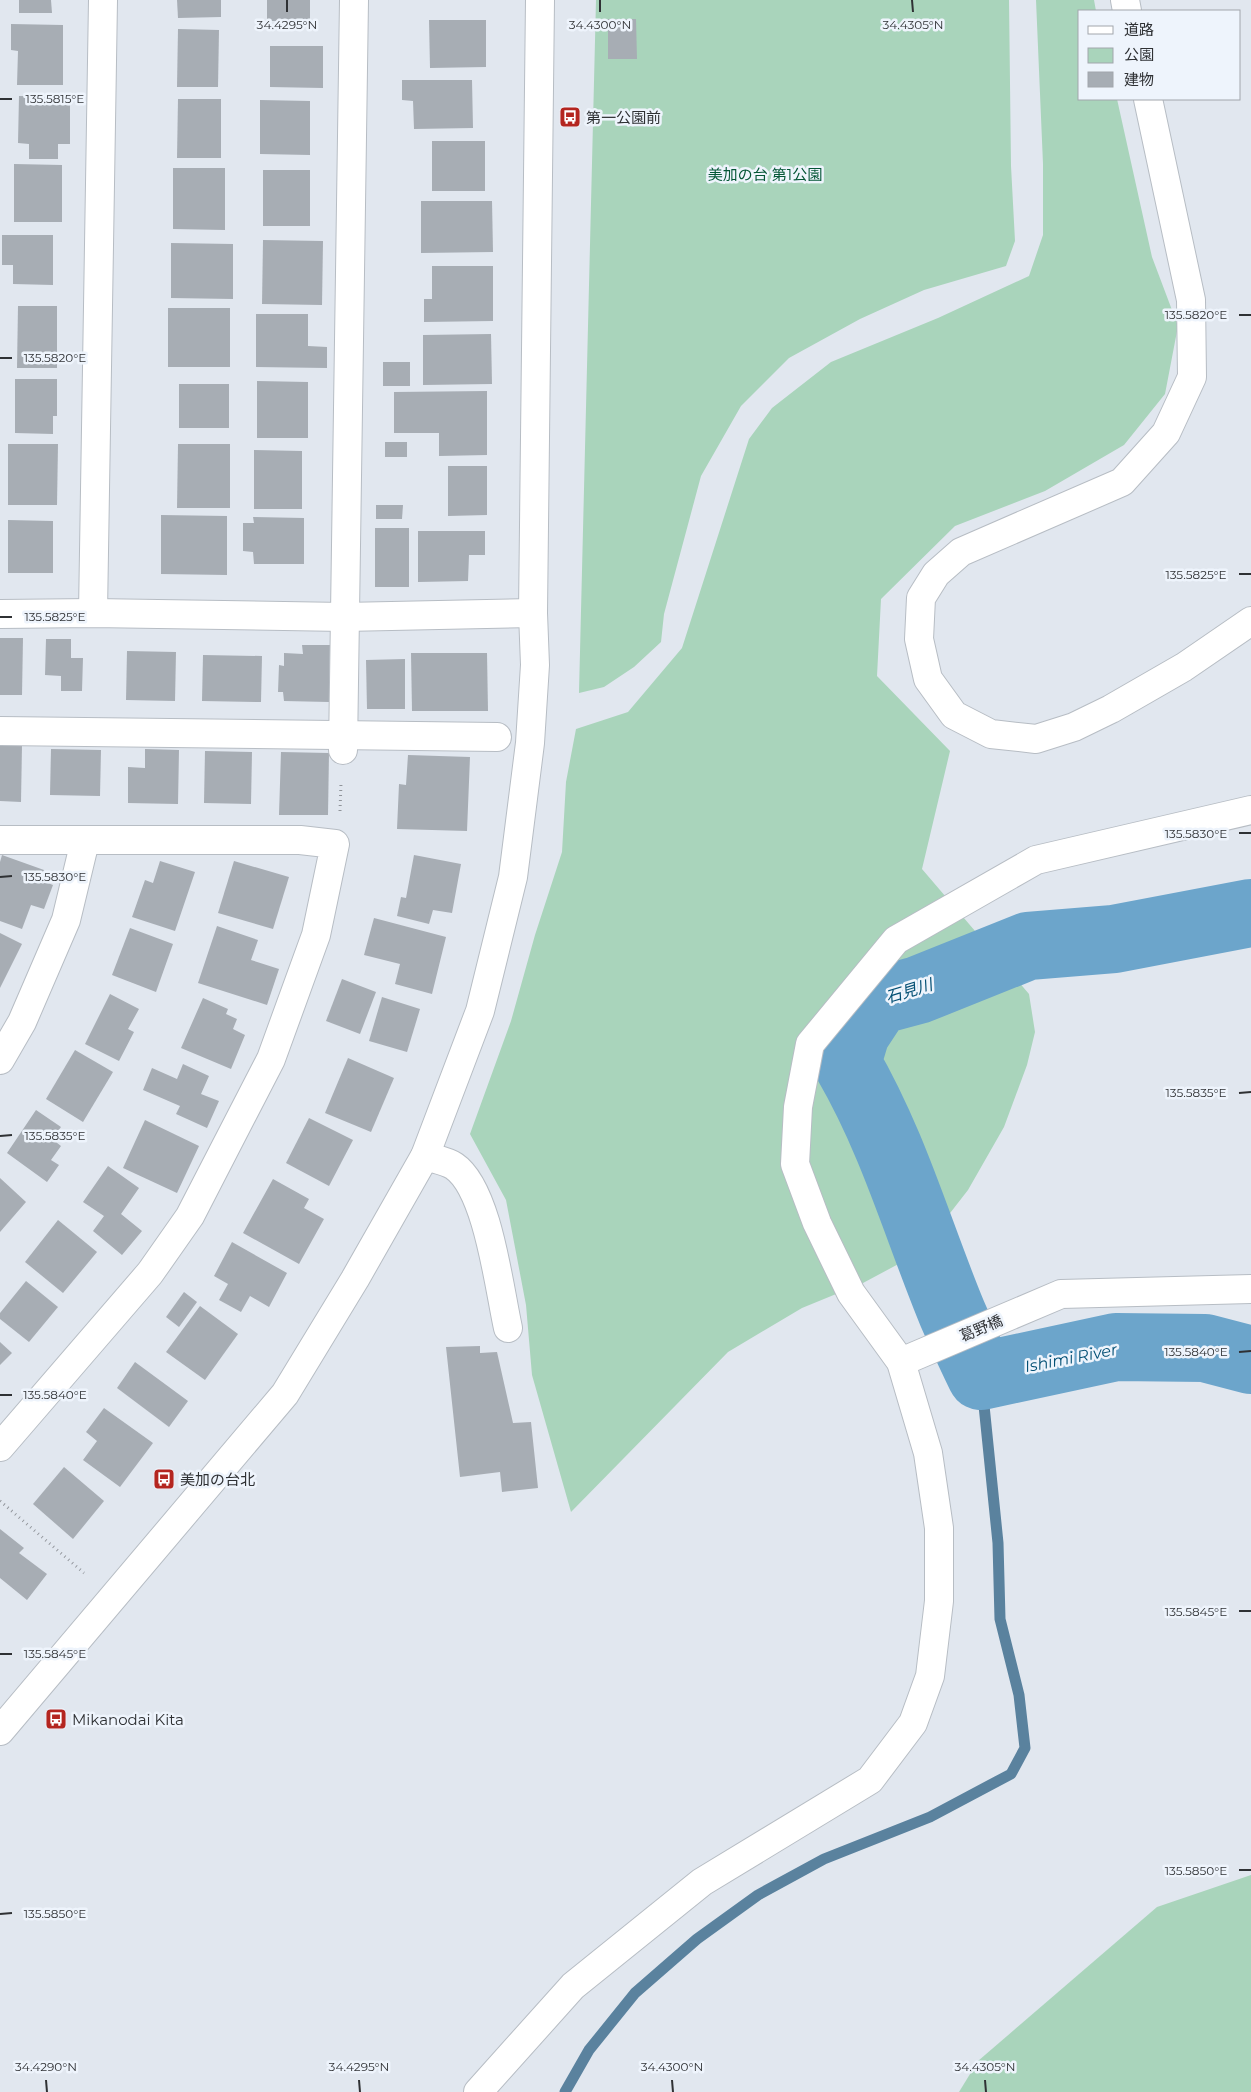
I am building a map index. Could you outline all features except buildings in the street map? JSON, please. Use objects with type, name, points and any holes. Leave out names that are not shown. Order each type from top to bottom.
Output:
[{"type":"street","points":[[94,613],[103,0]]},
{"type":"street","points":[[343,743],[354,0]]},
{"type":"street","points":[[0,1731],[285,1394],[355,1278],[425,1156],[480,1011],[513,877],[530,742],[534,665],[540,0]]},
{"type":"street","points":[[1148,100],[1191,300],[1192,377],[1166,433],[1122,482],[961,552],[936,574],[921,598],[919,639],[928,679],[954,715],[991,734],[1036,739],[1074,727],[1110,709],[1184,667],[1251,621]]},
{"type":"street","points":[[0,614],[94,613],[344,617],[533,613]]},
{"type":"street","points":[[0,730],[343,743],[497,737]]},
{"type":"street","points":[[478,2092],[573,1986],[702,1882],[870,1780],[912,1723],[930,1676],[939,1601],[939,1528],[928,1453],[901,1362],[851,1293],[817,1223],[795,1164],[798,1106],[810,1044],[896,940],[1028,864],[1036,860],[1251,810]]},
{"type":"street","points":[[0,840],[300,840],[337,835],[316,935],[271,1059],[190,1216],[150,1273],[0,1447]]},
{"type":"street","points":[[0,1060],[22,1022],[66,920],[84,840]]},
{"type":"street","points":[[425,1156],[453,1166],[467,1179],[482,1208],[508,1328]]},
{"type":"street","name":"葛野橋","points":[[901,1362],[1061,1294],[1251,1289]]},
{"type":"path","points":[[337,835],[343,743]]},
{"type":"path","points":[[0,1501],[84,1573]]},
{"type":"green space","name":"美加の台 第1公園","points":[[596,0],[1009,0],[1011,166],[1015,241],[1006,266],[924,290],[860,319],[789,358],[741,406],[701,476],[664,614],[661,642],[634,667],[604,687],[579,693]]},
{"type":"green space","points":[[1036,0],[1094,0],[1096,10],[1078,10],[1078,100],[1117,100],[1152,257],[1178,326],[1165,394],[1124,445],[1045,491],[955,526],[881,599],[877,676],[950,751],[922,869],[1029,994],[1035,1032],[1027,1065],[1004,1127],[968,1190],[919,1253],[863,1283],[802,1308],[728,1352],[571,1512],[532,1375],[526,1305],[506,1200],[470,1134],[511,1021],[535,935],[562,852],[566,782],[576,729],[628,712],[682,648],[749,439],[772,408],[831,362],[938,318],[1029,276],[1043,235],[1043,164]]},
{"type":"green space","points":[[1251,1875],[1251,2092],[959,2092],[978,2061],[1157,1907]]},
{"type":"waterway","name":"石見川","points":[[1251,913],[1114,939],[1028,946],[918,990],[877,1001],[856,1033],[847,1063],[864,1094],[892,1155],[939,1281],[981,1376],[1116,1347],[1205,1348],[1251,1360]]},
{"type":"waterway","points":[[565,2092],[589,2050],[635,1993],[697,1939],[758,1895],[824,1859],[930,1817],[1011,1774],[1025,1748],[1019,1695],[1000,1619],[998,1543],[981,1376]]},
{"type":"place","name":"第一公園前","points":[[570,117]]},
{"type":"place","name":"美加の台北","points":[[164,1479]]},
{"type":"place","name":"Mikanodai Kita","points":[[56,1719]]},
{"type":"water label","name":"Ishimi River","points":[[1071,1358]]}]
